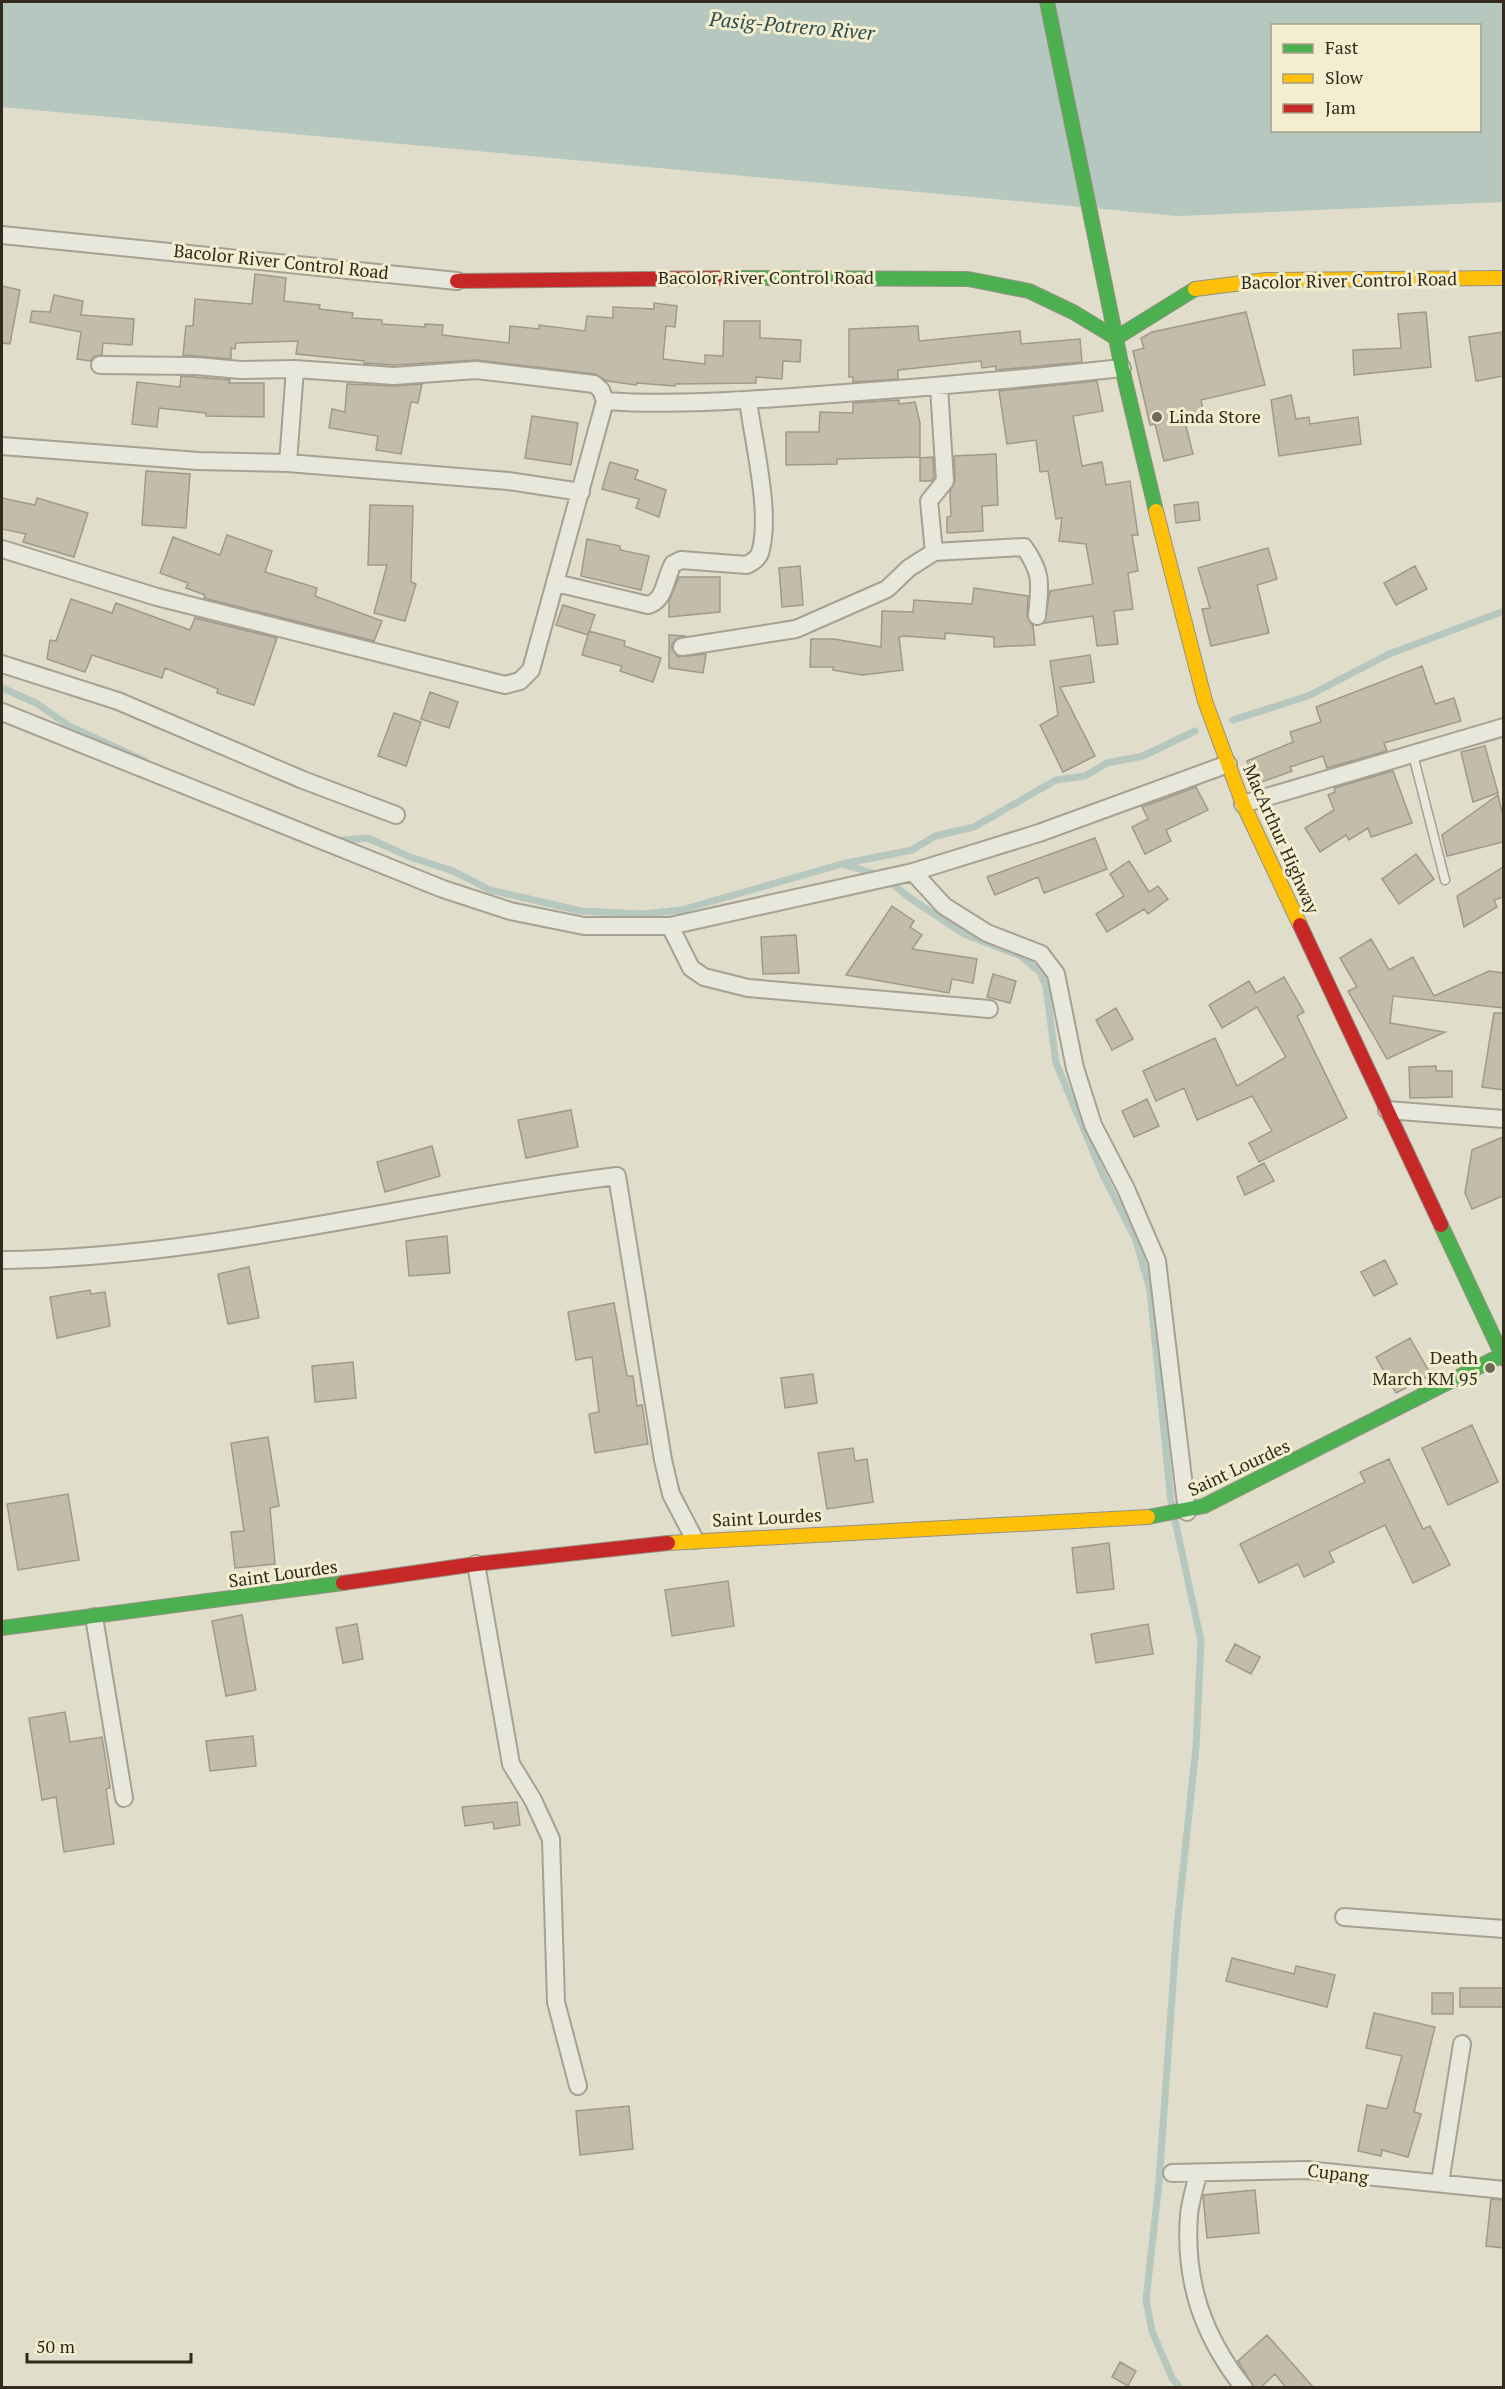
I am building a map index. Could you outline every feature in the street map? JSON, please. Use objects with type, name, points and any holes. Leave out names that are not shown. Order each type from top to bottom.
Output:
[{"type":"street","name":"MacArthur Highway","points":[[1047,2],[1122,368],[1183,623],[1228,764],[1243,804],[1503,1357]]},
{"type":"street","name":"Bacolor River Control Road","points":[[2,235],[457,281],[610,278],[968,279],[1029,291],[1073,312],[1116,338],[1191,289],[1266,280],[1503,278]]},
{"type":"street","points":[[2,549],[157,597],[505,685],[520,681],[531,670],[605,401],[594,384],[580,380],[476,370],[394,376],[295,369],[241,370],[196,366],[100,365]]},
{"type":"street","points":[[605,401],[647,404],[748,400],[939,387],[1122,368]]},
{"type":"street","points":[[288,463],[295,369]]},
{"type":"street","points":[[934,552],[929,501],[945,481],[939,387]]},
{"type":"street","points":[[556,583],[648,605],[656,603],[660,598],[673,564],[681,560],[747,565],[755,560],[760,554],[764,508],[748,400]]},
{"type":"street","points":[[2,446],[198,461],[288,463],[508,482],[581,492]]},
{"type":"street","points":[[682,647],[796,629],[887,590],[909,568],[934,552],[1024,547],[1035,562],[1041,578],[1037,616]]},
{"type":"street","points":[[2,664],[118,701],[303,780],[396,815]]},
{"type":"street","points":[[2,712],[443,889],[510,911],[584,926],[670,926],[870,884],[1060,825],[1228,764]]},
{"type":"street","points":[[1243,804],[1503,727]]},
{"type":"street","points":[[906,874],[944,906],[987,933],[1041,954],[1056,974],[1075,1068],[1093,1125],[1126,1189],[1157,1261],[1185,1512]]},
{"type":"street","points":[[670,926],[691,968],[704,977],[748,988],[989,1009]]},
{"type":"street","points":[[1386,1110],[1503,1119]]},
{"type":"street","points":[[2,1260],[53,1260],[225,1239],[491,1194],[616,1176],[663,1460],[671,1494],[695,1540]]},
{"type":"street","name":"Saint Lourdes","points":[[2,1628],[476,1564],[695,1540],[1161,1516],[1185,1512],[1246,1487],[1503,1357]]},
{"type":"street","points":[[476,1564],[500,1712],[511,1764],[533,1800],[551,1839],[556,2002],[578,2086]]},
{"type":"street","points":[[94,1617],[124,1798]]},
{"type":"street","points":[[1344,1917],[1503,1929]]},
{"type":"street","points":[[1440,2183],[1462,2044]]},
{"type":"street","name":"Cupang","points":[[1172,2174],[1306,2170],[1503,2190]]},
{"type":"street","points":[[1198,2174],[1189,2213],[1189,2251],[1199,2314],[1216,2349],[1244,2388]]},
{"type":"lane","points":[[1413,755],[1445,880]]},
{"type":"water","name":"Pasig-Potrero River","points":[[2,2],[1503,2],[1503,202],[1178,216],[2,107]]},
{"type":"building","points":[[255,274],[286,278],[284,301],[320,305],[319,309],[353,313],[352,318],[382,320],[382,324],[425,327],[425,324],[443,325],[442,335],[509,343],[510,326],[539,329],[539,325],[585,331],[587,316],[613,318],[613,307],[654,309],[654,303],[677,306],[675,327],[666,326],[663,359],[705,364],[705,355],[723,356],[724,321],[760,321],[760,338],[801,340],[800,362],[783,361],[782,379],[756,377],[756,383],[675,384],[675,386],[637,383],[636,385],[607,381],[595,374],[477,360],[394,365],[364,363],[364,361],[296,354],[298,341],[236,343],[235,349],[231,348],[231,359],[183,355],[186,326],[193,326],[195,299],[252,304]]},
{"type":"building","points":[[2,286],[20,290],[10,344],[2,343]]},
{"type":"building","points":[[54,295],[83,301],[81,315],[134,319],[132,345],[103,343],[102,355],[94,356],[91,361],[77,359],[81,332],[30,322],[32,311],[50,312]]},
{"type":"building","points":[[1246,312],[1265,385],[1201,400],[1204,414],[1184,418],[1193,454],[1164,461],[1155,424],[1150,425],[1133,351],[1144,348],[1141,338],[1152,332]]},
{"type":"building","points":[[1426,312],[1431,367],[1354,375],[1353,350],[1401,348],[1398,314]]},
{"type":"building","points":[[918,326],[919,341],[1020,331],[1021,344],[1080,339],[1082,362],[996,370],[996,366],[982,368],[981,361],[898,370],[898,379],[853,382],[853,377],[849,377],[849,329]]},
{"type":"building","points":[[1503,332],[1503,376],[1476,381],[1469,337]]},
{"type":"building","points":[[181,376],[230,380],[229,383],[264,383],[264,417],[206,416],[206,413],[159,408],[157,427],[132,424],[137,382],[180,387]]},
{"type":"building","points":[[1097,381],[1103,411],[1073,416],[1082,466],[1102,462],[1106,485],[1130,481],[1138,535],[1132,535],[1138,571],[1128,573],[1133,609],[1114,611],[1118,644],[1097,646],[1093,616],[1044,623],[1050,591],[1093,584],[1086,544],[1059,541],[1062,518],[1056,519],[1048,471],[1040,472],[1036,440],[1007,444],[999,391]]},
{"type":"building","points":[[347,384],[393,386],[422,384],[418,403],[411,402],[401,454],[376,450],[378,436],[329,428],[332,409],[345,412]]},
{"type":"building","points":[[1291,395],[1296,419],[1309,417],[1310,424],[1358,417],[1361,444],[1279,456],[1271,400]]},
{"type":"building","points":[[899,400],[899,404],[915,402],[920,423],[920,457],[837,459],[837,464],[786,465],[786,432],[819,432],[820,412],[853,413],[853,403]]},
{"type":"building","points":[[532,416],[578,423],[571,465],[525,458]]},
{"type":"building","points":[[996,454],[998,505],[982,506],[983,531],[947,533],[947,517],[951,516],[950,492],[955,480],[954,456]]},
{"type":"building","points":[[933,457],[934,478],[931,481],[920,481],[920,458]]},
{"type":"building","points":[[610,462],[638,470],[635,479],[666,490],[659,517],[636,508],[639,499],[602,489]]},
{"type":"building","points":[[146,471],[190,474],[186,528],[142,525]]},
{"type":"building","points":[[2,498],[35,505],[37,498],[88,513],[74,557],[23,542],[26,534],[2,529]]},
{"type":"building","points":[[1198,502],[1200,520],[1176,523],[1174,505]]},
{"type":"building","points":[[370,505],[413,506],[411,582],[416,584],[405,621],[374,613],[387,565],[368,565]]},
{"type":"building","points":[[227,535],[272,551],[265,572],[317,588],[315,596],[382,621],[374,641],[204,598],[205,595],[186,588],[188,583],[160,573],[173,537],[220,555]]},
{"type":"building","points":[[587,539],[620,546],[620,550],[649,556],[641,590],[581,576]]},
{"type":"building","points":[[1268,548],[1277,579],[1257,585],[1269,633],[1211,646],[1202,609],[1210,608],[1198,568]]},
{"type":"building","points":[[800,566],[803,605],[782,607],[779,568]]},
{"type":"building","points":[[1415,566],[1427,589],[1396,605],[1384,583]]},
{"type":"building","points":[[679,577],[720,577],[720,612],[669,617],[669,601]]},
{"type":"building","points":[[974,588],[1028,596],[1027,616],[1033,626],[1035,645],[994,647],[994,637],[945,633],[945,639],[904,636],[899,637],[903,670],[862,675],[833,670],[833,667],[810,667],[811,639],[834,639],[881,647],[882,611],[913,612],[914,600],[972,604]]},
{"type":"building","points":[[71,599],[112,613],[116,603],[190,630],[195,618],[277,638],[254,705],[217,693],[218,689],[165,668],[162,678],[92,655],[85,672],[47,659],[50,640],[56,641]]},
{"type":"building","points":[[563,605],[595,615],[588,635],[556,625]]},
{"type":"building","points":[[589,631],[625,641],[624,646],[661,658],[653,682],[620,671],[622,666],[582,655]]},
{"type":"building","points":[[669,635],[686,636],[676,639],[672,644],[672,649],[678,657],[706,654],[703,673],[669,668]]},
{"type":"building","points":[[1090,655],[1094,682],[1060,687],[1095,756],[1063,772],[1040,725],[1058,715],[1050,661]]},
{"type":"building","points":[[1422,666],[1435,704],[1454,698],[1461,721],[1384,743],[1387,751],[1327,768],[1323,756],[1290,767],[1292,771],[1256,784],[1247,761],[1293,742],[1290,732],[1321,722],[1316,707]]},
{"type":"building","points":[[430,692],[458,702],[449,728],[421,719]]},
{"type":"building","points":[[394,713],[421,722],[406,766],[378,756]]},
{"type":"building","points":[[1485,746],[1498,793],[1473,802],[1461,752]]},
{"type":"building","points":[[1393,771],[1412,823],[1371,837],[1368,828],[1349,840],[1346,835],[1320,852],[1305,828],[1334,810],[1328,795],[1335,792],[1334,788]]},
{"type":"building","points":[[1196,787],[1208,810],[1166,830],[1171,841],[1145,854],[1132,827],[1148,819],[1142,807]]},
{"type":"building","points":[[1498,795],[1503,816],[1503,842],[1447,856],[1442,835]]},
{"type":"building","points":[[1095,838],[1107,869],[1044,893],[1038,877],[995,895],[987,877]]},
{"type":"building","points":[[1416,854],[1434,879],[1399,904],[1382,879]]},
{"type":"building","points":[[1129,861],[1149,892],[1158,886],[1168,899],[1148,914],[1144,909],[1107,932],[1096,914],[1124,896],[1110,874]]},
{"type":"building","points":[[1503,867],[1503,897],[1494,900],[1497,907],[1464,927],[1457,896]]},
{"type":"building","points":[[892,906],[914,921],[910,927],[922,935],[912,949],[977,959],[973,983],[952,979],[949,993],[846,975]]},
{"type":"building","points":[[796,935],[799,973],[763,974],[761,937]]},
{"type":"building","points":[[1371,939],[1389,970],[1413,957],[1434,996],[1489,971],[1503,973],[1503,1008],[1393,996],[1390,1023],[1445,1032],[1387,1059],[1348,991],[1357,987],[1340,958]]},
{"type":"building","points":[[993,974],[1016,981],[1010,1003],[987,997]]},
{"type":"building","points":[[1284,977],[1304,1012],[1297,1016],[1347,1118],[1259,1162],[1249,1143],[1272,1131],[1252,1096],[1197,1120],[1184,1088],[1156,1101],[1143,1071],[1215,1038],[1237,1086],[1286,1057],[1257,1007],[1222,1028],[1209,1005],[1249,981],[1256,993]]},
{"type":"building","points":[[1116,1008],[1133,1039],[1112,1050],[1096,1020]]},
{"type":"building","points":[[1494,1013],[1503,1013],[1503,1090],[1482,1087]]},
{"type":"building","points":[[1436,1066],[1436,1071],[1452,1071],[1452,1097],[1410,1098],[1409,1067]]},
{"type":"building","points":[[1147,1099],[1159,1126],[1134,1137],[1122,1111]]},
{"type":"building","points":[[571,1110],[578,1147],[526,1158],[518,1120]]},
{"type":"building","points":[[1503,1137],[1503,1196],[1472,1209],[1465,1193],[1472,1150]]},
{"type":"building","points":[[432,1146],[440,1176],[385,1192],[377,1162]]},
{"type":"building","points":[[1264,1163],[1274,1181],[1245,1195],[1237,1177]]},
{"type":"building","points":[[447,1236],[450,1273],[409,1276],[406,1241]]},
{"type":"building","points":[[1385,1260],[1397,1284],[1374,1296],[1361,1272]]},
{"type":"building","points":[[249,1267],[259,1318],[228,1324],[218,1274]]},
{"type":"building","points":[[90,1290],[91,1294],[105,1292],[110,1326],[57,1338],[50,1297]]},
{"type":"building","points":[[614,1303],[627,1376],[633,1376],[637,1406],[642,1405],[648,1444],[595,1453],[589,1414],[599,1412],[592,1357],[576,1360],[568,1312]]},
{"type":"building","points":[[1410,1338],[1431,1375],[1396,1393],[1376,1357]]},
{"type":"building","points":[[353,1362],[356,1398],[315,1402],[312,1366]]},
{"type":"building","points":[[813,1374],[817,1403],[785,1408],[781,1378]]},
{"type":"building","points":[[1472,1425],[1498,1482],[1448,1505],[1422,1448]]},
{"type":"building","points":[[268,1437],[279,1506],[270,1508],[275,1564],[235,1568],[231,1532],[244,1531],[231,1443]]},
{"type":"building","points":[[853,1448],[855,1461],[867,1459],[873,1502],[827,1509],[818,1453]]},
{"type":"building","points":[[1389,1459],[1423,1529],[1430,1526],[1450,1565],[1413,1583],[1385,1525],[1329,1552],[1334,1562],[1304,1577],[1298,1564],[1259,1583],[1240,1544],[1365,1482],[1360,1472]]},
{"type":"building","points":[[68,1494],[79,1560],[18,1570],[7,1504]]},
{"type":"building","points":[[1109,1543],[1114,1589],[1077,1593],[1072,1548]]},
{"type":"building","points":[[728,1581],[734,1626],[672,1636],[665,1590]]},
{"type":"building","points":[[242,1615],[256,1690],[226,1696],[212,1621]]},
{"type":"building","points":[[357,1624],[363,1659],[343,1663],[336,1628]]},
{"type":"building","points":[[1148,1624],[1153,1654],[1096,1663],[1091,1634]]},
{"type":"building","points":[[1235,1644],[1260,1657],[1251,1674],[1226,1661]]},
{"type":"building","points":[[65,1712],[70,1742],[102,1737],[110,1788],[106,1789],[114,1844],[64,1852],[56,1797],[42,1800],[29,1718]]},
{"type":"building","points":[[253,1736],[256,1766],[210,1771],[206,1741]]},
{"type":"building","points":[[517,1802],[520,1825],[494,1829],[493,1822],[465,1826],[462,1807]]},
{"type":"building","points":[[1232,1958],[1294,1974],[1296,1966],[1335,1975],[1327,2007],[1226,1981]]},
{"type":"building","points":[[1460,1988],[1503,1988],[1503,2007],[1460,2007]]},
{"type":"building","points":[[1432,1993],[1453,1993],[1453,2014],[1432,2014]]},
{"type":"building","points":[[1374,2013],[1435,2027],[1414,2112],[1421,2114],[1408,2157],[1382,2150],[1381,2156],[1358,2151],[1367,2105],[1387,2109],[1402,2056],[1366,2048]]},
{"type":"building","points":[[629,2106],[633,2149],[580,2155],[576,2111]]},
{"type":"building","points":[[1255,2190],[1259,2233],[1207,2238],[1203,2195]]},
{"type":"building","points":[[1491,2199],[1503,2200],[1503,2248],[1486,2246]]},
{"type":"building","points":[[1267,2335],[1314,2388],[1286,2388],[1275,2374],[1260,2388],[1254,2388],[1238,2361]]},
{"type":"building","points":[[1120,2362],[1136,2371],[1128,2386],[1112,2377]]},
{"type":"waterway","points":[[1233,720],[1308,696],[1389,654],[1504,611]]},
{"type":"waterway","points":[[2,688],[36,703],[69,726],[145,761]]},
{"type":"waterway","points":[[334,841],[368,838],[410,857],[453,871],[490,890],[581,911],[643,914],[681,910],[842,864],[912,850],[935,836],[974,827],[1056,780],[1085,776],[1107,763],[1143,756],[1195,731]]},
{"type":"waterway","points":[[842,864],[883,876],[910,898],[964,934],[1021,956],[1040,972],[1046,987],[1056,1063],[1103,1175],[1136,1240],[1150,1290],[1171,1502],[1201,1641],[1196,1747],[1177,1927],[1159,2182],[1146,2300],[1152,2331],[1172,2378],[1180,2388]]},
{"type":"traffic: fast","points":[[1047,2],[1122,368],[1156,511]]},
{"type":"traffic: fast","points":[[738,278],[968,279],[1029,291],[1073,312],[1116,338],[1195,289]]},
{"type":"traffic: fast","points":[[1441,1225],[1504,1359]]},
{"type":"traffic: fast","points":[[1148,1517],[1204,1506],[1502,1355]]},
{"type":"traffic: fast","points":[[2,1628],[343,1583]]},
{"type":"traffic: slow","points":[[1195,289],[1266,280],[1504,278]]},
{"type":"traffic: slow","points":[[1156,511],[1205,701],[1243,804],[1300,925]]},
{"type":"traffic: slow","points":[[668,1543],[1148,1517]]},
{"type":"traffic: jam","points":[[457,281],[738,278]]},
{"type":"traffic: jam","points":[[1300,925],[1441,1225]]},
{"type":"traffic: jam","points":[[343,1583],[476,1564],[668,1543]]},
{"type":"place","name":"Linda Store","points":[[1157,417]]},
{"type":"place","name":"Death March KM 95","points":[[1490,1368]]}]
